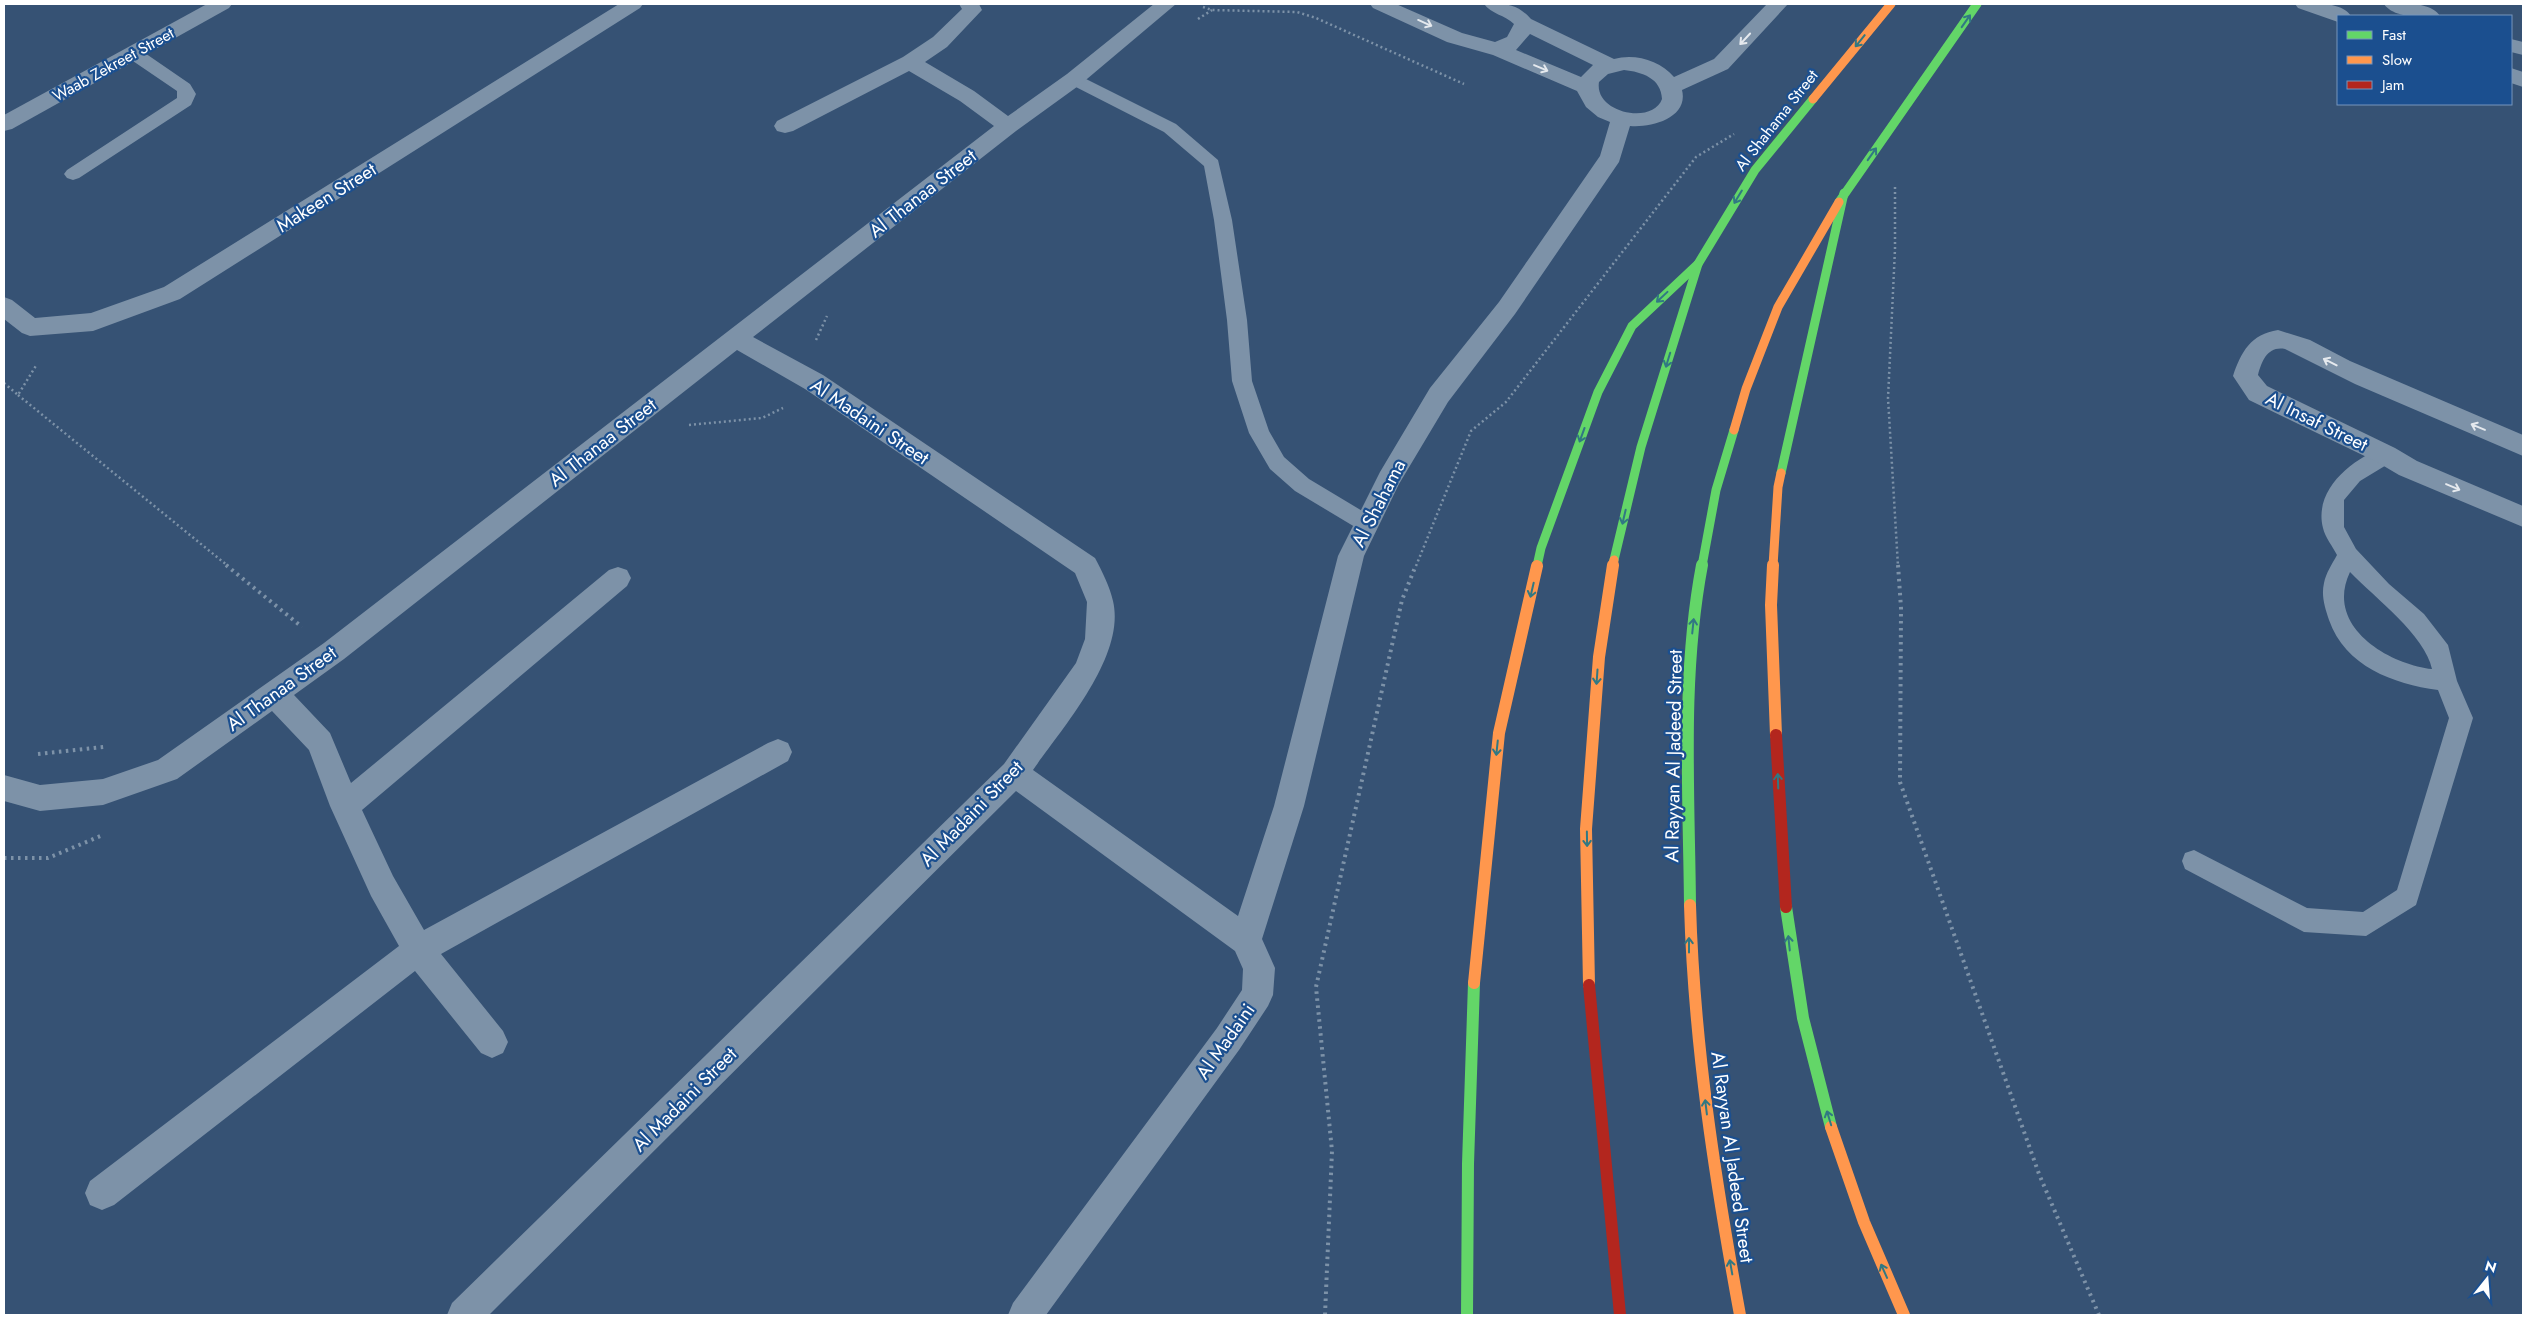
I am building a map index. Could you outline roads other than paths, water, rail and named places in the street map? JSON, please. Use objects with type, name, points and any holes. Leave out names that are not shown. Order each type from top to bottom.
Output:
[{"type":"main road","name":"Al Shahama Street","points":[[1698,264],[1755,170],[1891,4]]},
{"type":"main road","points":[[1904,1315],[1877,1255],[1845,1172],[1814,1071],[1791,962],[1782,868],[1771,605],[1778,487],[1844,194],[1977,4]]},
{"type":"main road","name":"Al Rayyan Al Jadeed Street","points":[[1740,1315],[1716,1183],[1690,968],[1688,686],[1697,591],[1716,490],[1746,390],[1778,307],[1844,194]]},
{"type":"main road","points":[[1467,1315],[1468,1164],[1475,962],[1499,733],[1541,548],[1598,392],[1632,326],[1698,264]]},
{"type":"main road","points":[[1620,1315],[1590,1012],[1586,829],[1599,657],[1614,561],[1641,447],[1698,264]]},
{"type":"street","name":"Waab Zekreet Street","points":[[4,124],[222,4]]},
{"type":"street","points":[[597,4],[624,9]]},
{"type":"street","points":[[785,126],[910,62],[940,42],[972,10],[969,4]]},
{"type":"street","name":"Al Thanaa Street","points":[[4,788],[40,798],[103,792],[167,770],[334,651],[1008,126],[1074,79],[1166,4]]},
{"type":"street","points":[[1380,4],[1471,44],[1496,49],[1586,87]]},
{"type":"street","points":[[1494,4],[1516,12],[1524,24],[1609,65]]},
{"type":"street","points":[[1672,86],[1721,64],[1778,4]]},
{"type":"street","points":[[2305,4],[2338,15]]},
{"type":"street","points":[[2394,4],[2427,15]]},
{"type":"street","name":"Makeen Street","points":[[4,306],[30,327],[62,325],[93,322],[172,293],[624,9]]},
{"type":"street","points":[[1496,49],[1510,45],[1521,36],[1524,24]]},
{"type":"street","points":[[910,62],[967,96],[1008,126]]},
{"type":"street","points":[[1624,63],[1646,67],[1664,77],[1672,86],[1674,96],[1671,106],[1663,113],[1651,119],[1621,119],[1606,114],[1595,106],[1588,97],[1586,87],[1593,74],[1609,65],[1624,63]]},
{"type":"street","name":"Al Shahama","points":[[1246,940],[1289,806],[1351,556],[1389,479],[1439,395],[1507,308],[1611,157],[1621,119]]},
{"type":"street","name":"Al Madaini Street","points":[[464,1315],[1014,773],[1088,669],[1099,639],[1100,602],[1086,566],[814,382],[735,338]]},
{"type":"street","name":"Al Insaf Street","points":[[2523,446],[2339,366],[2288,341],[2277,339],[2264,342],[2251,357],[2246,376],[2258,393],[2386,454],[2408,468],[2523,517]]},
{"type":"street","points":[[345,806],[618,578]]},
{"type":"street","points":[[274,693],[320,742],[345,806],[382,886],[418,950],[492,1042]]},
{"type":"street","points":[[102,1193],[418,950],[778,752]]},
{"type":"street","name":"Al Madaini","points":[[1014,773],[1246,940],[1259,968],[1257,995],[1228,1039],[1025,1315]]},
{"type":"lane","points":[[73,174],[185,102],[187,94],[184,88],[133,53]]},
{"type":"lane","points":[[1074,79],[1170,128],[1212,164],[1224,220],[1237,320],[1242,381],[1259,433],[1277,463],[1302,485],[1367,524]]},
{"type":"lane","points":[[2194,861],[2304,920],[2366,924],[2407,897],[2461,718],[2446,682],[2440,652],[2416,621],[2381,590],[2348,555],[2333,527],[2334,498],[2353,475],[2386,454]]},
{"type":"lane","points":[[2348,555],[2335,580],[2334,600],[2339,620],[2347,637],[2372,661],[2426,679],[2446,682]]}]
